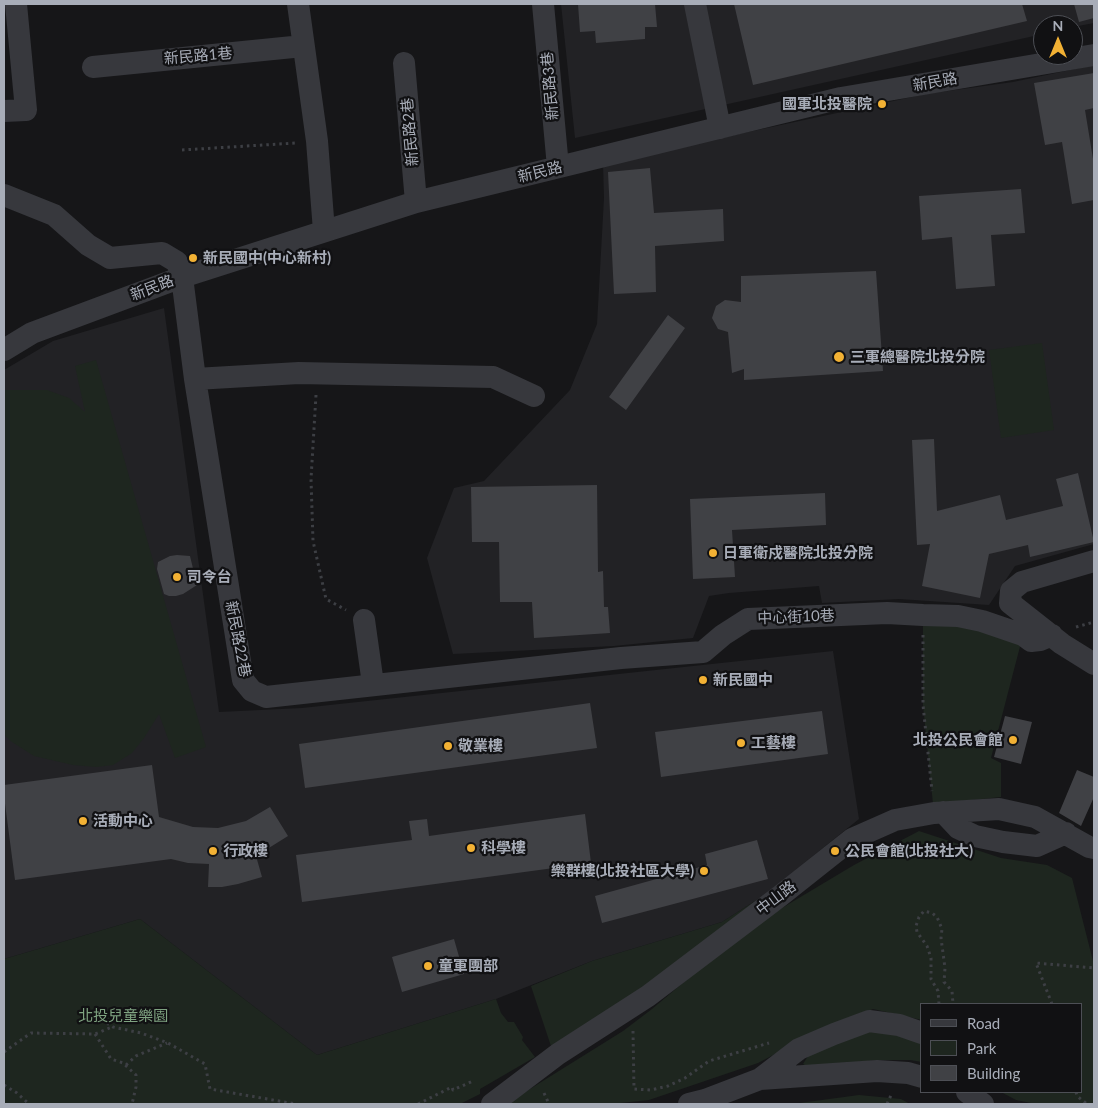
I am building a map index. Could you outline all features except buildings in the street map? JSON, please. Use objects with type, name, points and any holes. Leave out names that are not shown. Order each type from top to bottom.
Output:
[{"type":"street","points":[[4,111],[26,110],[16,4]]},
{"type":"street","points":[[298,4],[317,141],[324,231]]},
{"type":"street","name":"新民路3巷","points":[[543,4],[558,167]]},
{"type":"street","points":[[695,4],[720,128]]},
{"type":"street","name":"新民路1巷","points":[[93,66],[303,46]]},
{"type":"street","name":"新民路","points":[[4,350],[32,333],[182,277],[416,202],[841,98],[1094,55]]},
{"type":"street","name":"新民路2巷","points":[[404,62],[416,202]]},
{"type":"street","points":[[4,195],[54,215],[88,245],[110,258],[162,253],[177,262],[182,277]]},
{"type":"street","name":"新民路22巷","points":[[182,277],[243,680],[252,691],[266,697],[621,658]]},
{"type":"street","points":[[196,379],[299,373],[493,377],[534,396]]},
{"type":"street","points":[[1094,561],[1022,582],[1011,591],[1010,603],[1062,644],[1094,664]]},
{"type":"street","name":"中心街10巷","points":[[621,658],[703,652],[723,634],[748,619],[887,613],[958,616],[982,621],[1023,635],[1031,641],[1040,640],[1052,635]]},
{"type":"street","points":[[364,620],[373,684]]},
{"type":"street","points":[[938,805],[958,828],[975,836],[1037,846],[1066,833]]},
{"type":"street","name":"中山路","points":[[492,1104],[558,1054],[648,996],[852,840],[895,820],[938,805],[1000,809],[1036,817],[1094,848]]},
{"type":"street","points":[[689,1104],[705,1100],[760,1079],[799,1050],[869,1021],[899,1025],[920,1032]]},
{"type":"street","points":[[760,1079],[877,1071],[908,1073],[920,1076]]},
{"type":"street","points":[[968,1093],[983,1104]]},
{"type":"path","points":[[182,150],[317,141]]},
{"type":"path","points":[[318,373],[311,479],[313,541],[326,599],[364,620]]},
{"type":"path","points":[[923,615],[923,704],[938,805]]},
{"type":"path","points":[[939,1003],[938,991],[931,979],[931,958],[927,946],[917,932],[916,926],[918,917],[924,911],[937,918],[942,929],[941,938],[945,968],[944,982],[952,991],[953,1003]]},
{"type":"path","points":[[1052,1003],[1036,963],[1094,968]]},
{"type":"path","points":[[84,1009],[113,1027],[141,1033],[168,1043],[205,1064],[210,1089],[296,1104]]},
{"type":"path","points":[[4,1052],[31,1033],[95,1034],[113,1027]]},
{"type":"path","points":[[627,1033],[633,1029],[634,1089],[651,1090],[668,1086],[686,1078],[709,1062],[772,1042],[791,1042],[799,1050]]},
{"type":"path","points":[[95,1034],[111,1059],[126,1065],[136,1075],[136,1087],[132,1104]]},
{"type":"path","points":[[126,1065],[136,1056],[168,1043]]},
{"type":"path","points":[[418,1104],[452,1087],[453,1090],[474,1081]]},
{"type":"path","points":[[4,1085],[29,1104]]},
{"type":"path","points":[[542,1089],[549,1104]]},
{"type":"path","points":[[1076,1093],[1077,1096],[1087,1104]]},
{"type":"shaded area","points":[[561,4],[1094,4],[1094,23],[1083,25],[1083,15],[1033,15],[1033,36],[575,138]]},
{"type":"shaded area","name":"三軍總醫院北投分院","points":[[1094,65],[1094,544],[1015,566],[989,605],[899,599],[822,603],[819,586],[729,593],[709,596],[693,638],[614,646],[453,654],[427,558],[454,488],[484,481],[570,390],[597,324],[604,198],[603,163],[926,94],[1013,82]]},
{"type":"shaded area","name":"新民國中","points":[[164,308],[219,712],[302,708],[833,651],[859,819],[763,896],[722,922],[592,961],[496,999],[317,1055],[140,919],[4,959],[4,370],[53,341]]},
{"type":"green space","points":[[1042,343],[1054,430],[1001,438],[989,350]]},
{"type":"green space","points":[[96,360],[206,747],[175,758],[159,714],[132,753],[113,765],[96,767],[73,765],[34,756],[4,735],[4,390],[47,390],[69,398],[85,412],[75,366]]},
{"type":"green space","points":[[923,615],[1023,635],[991,758],[1001,763],[1001,797],[933,804],[923,705]]},
{"type":"green space","points":[[919,831],[1001,858],[1047,865],[1072,878],[1094,965],[1094,1104],[1036,1104],[1016,1100],[1003,1093],[1083,1093],[1083,1003],[920,1003],[920,1020],[873,1009],[827,1027],[758,1063],[649,1100],[611,1104],[506,1104],[623,1031],[757,923],[854,865]]},
{"type":"green space","points":[[763,896],[768,905],[552,1049],[531,986],[592,961],[722,922]]},
{"type":"green space","name":"北投兒童樂園","points":[[140,919],[317,1055],[496,999],[501,1013],[508,1022],[514,1022],[523,1037],[522,1040],[535,1057],[480,1089],[480,1094],[460,1104],[4,1104],[4,959]]},
{"type":"green space","points":[[866,1031],[895,1033],[920,1043],[920,1062],[878,1060],[808,1067],[803,1064],[808,1056]]},
{"type":"green space","points":[[859,1095],[901,1099],[910,1104],[792,1104]]},
{"type":"place","name":"國軍北投醫院","points":[[882,104]]},
{"type":"place","name":"新民國中(中心新村)","points":[[193,258]]},
{"type":"place","name":"三軍總醫院北投分院","points":[[839,357]]},
{"type":"place","name":"日軍衛戍醫院北投分院","points":[[713,553]]},
{"type":"place","name":"司令台","points":[[177,577]]},
{"type":"place","name":"新民國中","points":[[703,680]]},
{"type":"place","name":"北投公民會館","points":[[1013,740]]},
{"type":"place","name":"工藝樓","points":[[741,743]]},
{"type":"place","name":"敬業樓","points":[[448,746]]},
{"type":"place","name":"活動中心","points":[[83,821]]},
{"type":"place","name":"科學樓","points":[[471,848]]},
{"type":"place","name":"行政樓","points":[[213,851]]},
{"type":"place","name":"公民會館(北投社大)","points":[[835,851]]},
{"type":"place","name":"樂群樓(北投社區大學)","points":[[704,871]]},
{"type":"place","name":"童軍團部","points":[[428,966]]}]
